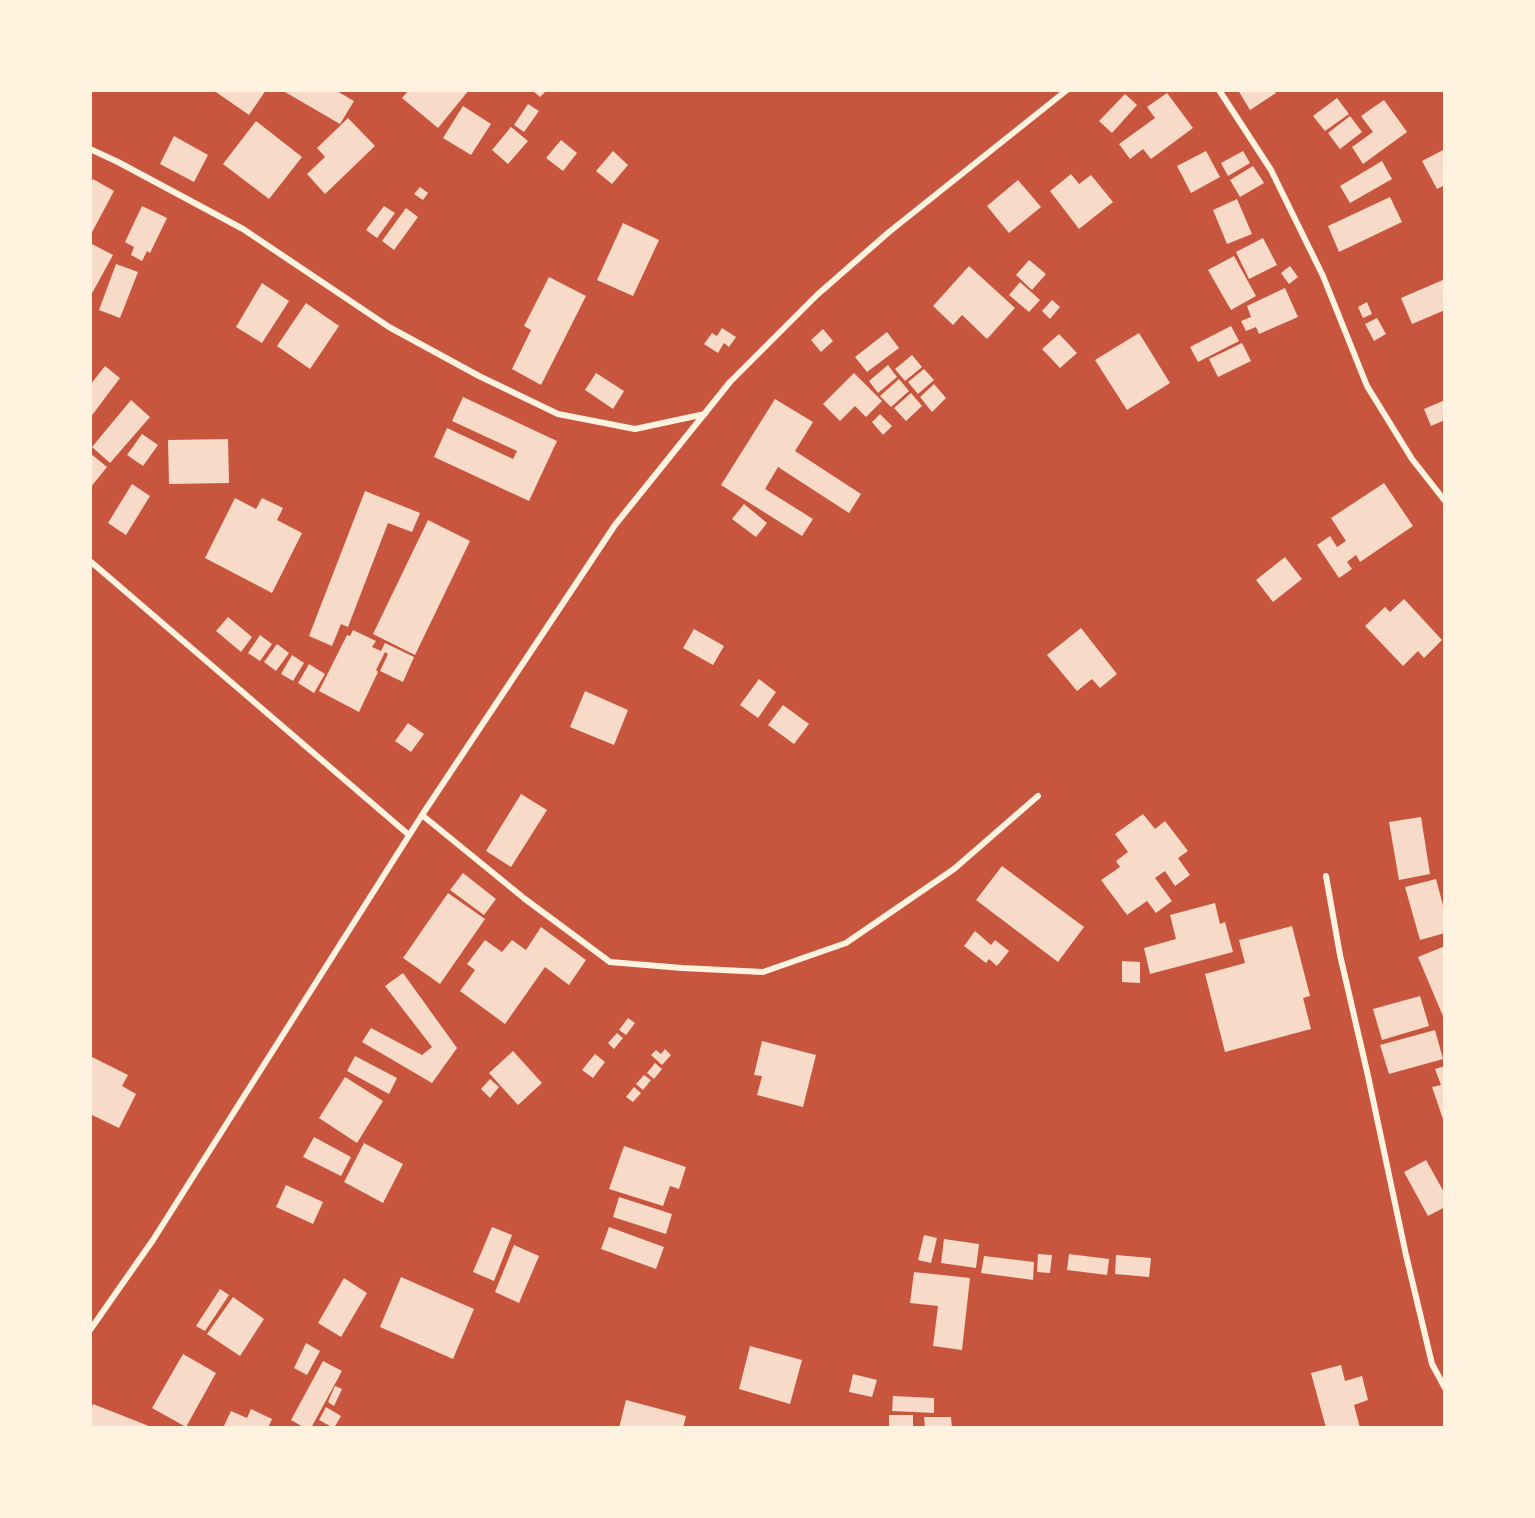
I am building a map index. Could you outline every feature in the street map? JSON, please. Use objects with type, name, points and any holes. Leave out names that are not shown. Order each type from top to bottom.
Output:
[{"type":"street","points":[[90,1330],[153,1240],[409,835],[615,525],[730,382],[817,295],[889,232],[1067,90]]},
{"type":"street","points":[[1219,90],[1270,170],[1323,276],[1367,386],[1412,459],[1445,501]]},
{"type":"street","points":[[90,149],[243,229],[389,327],[479,376],[558,414],[635,429],[705,414]]},
{"type":"street","points":[[90,561],[409,835]]},
{"type":"street","points":[[422,815],[525,899],[610,962],[763,972],[846,943],[954,869],[1038,796]]},
{"type":"street","points":[[1326,876],[1340,955],[1406,1255],[1432,1364],[1445,1388]]},
{"type":"building","points":[[213,90],[266,90],[249,115]]},
{"type":"building","points":[[286,90],[335,90],[354,101],[340,124],[285,92]]},
{"type":"building","points":[[409,90],[469,90],[438,128],[402,98]]},
{"type":"building","points":[[532,90],[547,90],[540,97]]},
{"type":"building","points":[[1238,90],[1274,90],[1276,93],[1250,110]]},
{"type":"building","points":[[1167,93],[1193,128],[1151,159],[1143,149],[1130,159],[1119,144],[1155,118],[1147,107]]},
{"type":"building","points":[[1125,94],[1137,105],[1112,133],[1099,121]]},
{"type":"building","points":[[1337,98],[1349,114],[1325,131],[1313,116]]},
{"type":"building","points":[[1384,100],[1407,132],[1363,164],[1352,147],[1373,132],[1361,116]]},
{"type":"building","points":[[528,104],[539,111],[524,132],[514,125]]},
{"type":"building","points":[[463,106],[491,124],[471,155],[443,138]]},
{"type":"building","points":[[1350,116],[1362,132],[1340,149],[1328,133]]},
{"type":"building","points":[[348,118],[375,146],[325,194],[307,174],[325,157],[317,148]]},
{"type":"building","points":[[256,121],[302,157],[269,199],[223,164]]},
{"type":"building","points":[[511,127],[528,141],[508,164],[492,150]]},
{"type":"building","points":[[174,136],[208,155],[194,182],[160,164]]},
{"type":"building","points":[[561,140],[577,153],[563,171],[546,158]]},
{"type":"building","points":[[1445,149],[1445,185],[1437,189],[1422,161]]},
{"type":"building","points":[[613,151],[628,165],[612,184],[596,171]]},
{"type":"building","points":[[1206,151],[1220,177],[1191,193],[1177,166]]},
{"type":"building","points":[[1243,151],[1250,163],[1228,176],[1221,163]]},
{"type":"building","points":[[1382,161],[1392,179],[1350,203],[1340,186]]},
{"type":"building","points":[[1253,166],[1264,183],[1240,197],[1230,180]]},
{"type":"building","points":[[1071,174],[1079,184],[1091,175],[1113,202],[1079,229],[1050,191]]},
{"type":"building","points":[[93,179],[114,191],[90,236],[90,185]]},
{"type":"building","points":[[1018,180],[1041,207],[1009,233],[987,206]]},
{"type":"building","points":[[420,187],[428,193],[423,200],[414,194]]},
{"type":"building","points":[[1390,197],[1402,222],[1339,252],[1328,226]]},
{"type":"building","points":[[1237,199],[1252,234],[1227,244],[1213,210]]},
{"type":"building","points":[[142,206],[167,218],[150,253],[147,251],[142,261],[131,255],[134,247],[125,242]]},
{"type":"building","points":[[384,206],[395,213],[377,238],[366,230]]},
{"type":"building","points":[[406,208],[418,217],[394,250],[382,241]]},
{"type":"building","points":[[623,223],[659,240],[633,296],[597,280]]},
{"type":"building","points":[[1263,238],[1277,265],[1249,279],[1236,252]]},
{"type":"building","points":[[90,243],[113,255],[90,297]]},
{"type":"building","points":[[1234,256],[1256,296],[1231,310],[1208,270]]},
{"type":"building","points":[[1029,260],[1046,274],[1032,290],[1016,275]]},
{"type":"building","points":[[116,264],[138,272],[120,318],[99,310]]},
{"type":"building","points":[[969,266],[1015,308],[987,339],[962,315],[953,325],[933,306]]},
{"type":"building","points":[[1290,266],[1298,277],[1289,284],[1281,273]]},
{"type":"building","points":[[549,277],[586,296],[541,385],[512,369],[531,330],[524,326]]},
{"type":"building","points":[[1445,279],[1445,310],[1412,324],[1401,298]]},
{"type":"building","points":[[1020,282],[1040,300],[1029,312],[1009,295]]},
{"type":"building","points":[[262,283],[289,301],[262,343],[236,327]]},
{"type":"building","points":[[1285,288],[1298,317],[1259,334],[1256,327],[1246,331],[1241,321],[1251,317],[1247,306]]},
{"type":"building","points":[[1052,300],[1060,307],[1050,319],[1042,311]]},
{"type":"building","points":[[1367,302],[1372,314],[1363,318],[1358,307]]},
{"type":"building","points":[[306,303],[339,326],[310,369],[277,346]]},
{"type":"building","points":[[1377,318],[1386,334],[1374,341],[1365,324]]},
{"type":"building","points":[[1231,326],[1239,341],[1198,362],[1190,347]]},
{"type":"building","points":[[722,328],[736,337],[729,347],[724,343],[718,353],[704,344],[712,333],[717,336]]},
{"type":"building","points":[[823,329],[833,341],[821,352],[811,340]]},
{"type":"building","points":[[887,332],[899,348],[867,372],[855,357]]},
{"type":"building","points":[[1139,333],[1170,383],[1127,410],[1095,360]]},
{"type":"building","points":[[1059,334],[1077,353],[1060,368],[1042,349]]},
{"type":"building","points":[[1242,343],[1251,361],[1218,377],[1209,359]]},
{"type":"building","points":[[912,355],[922,367],[905,381],[895,369]]},
{"type":"building","points":[[888,365],[897,377],[878,393],[869,381]]},
{"type":"building","points":[[105,366],[120,378],[90,418],[90,385]]},
{"type":"building","points":[[924,369],[934,380],[918,394],[908,382]]},
{"type":"building","points":[[596,373],[624,391],[613,409],[585,390]]},
{"type":"building","points":[[854,373],[882,401],[866,417],[855,406],[840,421],[823,404]]},
{"type":"building","points":[[899,379],[909,391],[891,407],[880,396]]},
{"type":"building","points":[[934,384],[946,398],[932,412],[920,397]]},
{"type":"building","points":[[911,393],[922,406],[906,421],[894,408]]},
{"type":"building","points":[[463,397],[557,441],[529,501],[434,457],[447,428],[513,459],[517,451],[452,421]]},
{"type":"building","points":[[775,399],[813,422],[795,451],[861,494],[849,513],[778,467],[765,489],[813,519],[802,536],[721,485]]},
{"type":"building","points":[[131,400],[150,417],[110,463],[92,447]]},
{"type":"building","points":[[1445,400],[1445,420],[1431,426],[1424,409]]},
{"type":"building","points":[[880,414],[892,426],[883,435],[872,422]]},
{"type":"building","points":[[142,434],[158,445],[143,466],[127,455]]},
{"type":"building","points":[[228,439],[229,483],[169,484],[168,440]]},
{"type":"building","points":[[90,453],[107,467],[90,488]]},
{"type":"building","points":[[1384,483],[1413,526],[1360,562],[1356,555],[1347,562],[1352,569],[1339,578],[1317,545],[1330,536],[1337,547],[1346,541],[1331,518]]},
{"type":"building","points":[[132,484],[150,496],[126,535],[108,523]]},
{"type":"building","points":[[365,491],[420,513],[412,532],[388,523],[348,627],[341,624],[332,646],[309,636]]},
{"type":"building","points":[[235,498],[256,509],[262,498],[283,508],[277,520],[302,533],[272,593],[205,558]]},
{"type":"building","points":[[744,504],[767,523],[756,537],[732,519]]},
{"type":"building","points":[[428,520],[470,541],[415,655],[373,634]]},
{"type":"building","points":[[1285,557],[1302,579],[1273,602],[1256,580]]},
{"type":"building","points":[[1404,599],[1442,640],[1424,658],[1418,651],[1403,666],[1365,626],[1385,607],[1390,612]]},
{"type":"building","points":[[228,617],[252,637],[241,652],[216,631]]},
{"type":"building","points":[[1081,628],[1117,674],[1100,688],[1092,679],[1077,691],[1047,655]]},
{"type":"building","points":[[694,629],[724,646],[713,665],[683,648]]},
{"type":"building","points":[[353,630],[376,641],[372,647],[381,651],[385,643],[414,657],[403,682],[380,671],[388,654],[385,652],[359,712],[319,691],[347,635],[350,636]]},
{"type":"building","points":[[260,635],[272,644],[260,661],[248,653]]},
{"type":"building","points":[[277,644],[289,653],[276,671],[264,662]]},
{"type":"building","points":[[292,655],[304,663],[293,681],[281,674]]},
{"type":"building","points":[[309,664],[325,674],[314,693],[298,683]]},
{"type":"building","points":[[759,679],[776,692],[758,718],[740,705]]},
{"type":"building","points":[[585,691],[628,710],[614,745],[570,727]]},
{"type":"building","points":[[783,705],[809,724],[794,744],[768,725]]},
{"type":"building","points":[[408,723],[424,734],[411,752],[395,741]]},
{"type":"building","points":[[521,794],[547,810],[511,867],[486,851]]},
{"type":"building","points":[[1143,814],[1155,829],[1165,821],[1188,851],[1178,858],[1190,875],[1175,886],[1165,871],[1155,878],[1172,901],[1156,913],[1147,901],[1127,915],[1101,880],[1120,867],[1116,861],[1128,852],[1115,834]]},
{"type":"building","points":[[1421,817],[1430,874],[1399,880],[1389,822]]},
{"type":"building","points":[[1002,866],[1084,927],[1058,962],[976,900]]},
{"type":"building","points":[[463,873],[496,899],[484,915],[450,890]]},
{"type":"building","points":[[1436,879],[1445,913],[1445,933],[1420,940],[1405,887]]},
{"type":"building","points":[[448,893],[485,919],[440,984],[403,958]]},
{"type":"building","points":[[1215,903],[1220,924],[1225,922],[1233,952],[1150,974],[1144,948],[1176,939],[1170,915]]},
{"type":"building","points":[[1292,926],[1310,996],[1303,998],[1311,1029],[1225,1052],[1205,974],[1245,963],[1239,940]]},
{"type":"building","points":[[541,927],[586,960],[569,985],[545,967],[505,1024],[460,991],[475,970],[467,964],[485,940],[502,952],[512,940],[526,950]]},
{"type":"building","points":[[975,931],[991,945],[995,940],[1009,951],[997,966],[989,959],[986,963],[964,946]]},
{"type":"building","points":[[1445,946],[1445,1021],[1418,957]]},
{"type":"building","points":[[1122,961],[1140,962],[1140,983],[1122,982]]},
{"type":"building","points":[[403,973],[457,1048],[432,1083],[362,1042],[371,1028],[422,1055],[432,1047],[385,986]]},
{"type":"building","points":[[1420,996],[1429,1026],[1382,1040],[1373,1009]]},
{"type":"building","points":[[628,1018],[635,1023],[626,1035],[619,1030]]},
{"type":"building","points":[[1435,1030],[1443,1059],[1389,1074],[1380,1045]]},
{"type":"building","points":[[617,1033],[623,1038],[614,1049],[608,1043]]},
{"type":"building","points":[[762,1041],[816,1055],[803,1107],[757,1095],[762,1076],[754,1075]]},
{"type":"building","points":[[665,1049],[671,1055],[662,1065],[651,1055],[656,1050],[661,1054]]},
{"type":"building","points":[[513,1051],[542,1083],[518,1105],[489,1073]]},
{"type":"building","points":[[595,1054],[605,1062],[593,1078],[582,1070]]},
{"type":"building","points":[[90,1056],[128,1075],[122,1086],[136,1094],[119,1128],[90,1114]]},
{"type":"building","points":[[355,1056],[397,1078],[389,1094],[347,1071]]},
{"type":"building","points":[[655,1063],[662,1069],[654,1079],[647,1073]]},
{"type":"building","points":[[1445,1066],[1445,1125],[1432,1087],[1441,1085],[1435,1069]]},
{"type":"building","points":[[644,1075],[651,1080],[643,1090],[636,1084]]},
{"type":"building","points":[[345,1077],[383,1101],[357,1143],[319,1118]]},
{"type":"building","points":[[490,1079],[499,1087],[490,1098],[481,1089]]},
{"type":"building","points":[[634,1087],[641,1093],[633,1102],[626,1097]]},
{"type":"building","points":[[314,1137],[351,1157],[341,1176],[303,1157]]},
{"type":"building","points":[[364,1143],[403,1164],[383,1203],[344,1182]]},
{"type":"building","points":[[624,1146],[686,1167],[679,1189],[670,1186],[663,1206],[609,1189]]},
{"type":"building","points":[[1426,1160],[1445,1194],[1445,1207],[1428,1216],[1404,1172]]},
{"type":"building","points":[[286,1185],[323,1202],[313,1224],[276,1207]]},
{"type":"building","points":[[619,1197],[672,1214],[666,1234],[613,1217]]},
{"type":"building","points":[[492,1227],[512,1235],[494,1281],[473,1272]]},
{"type":"building","points":[[609,1227],[664,1247],[656,1269],[601,1249]]},
{"type":"building","points":[[924,1235],[937,1238],[931,1263],[918,1260]]},
{"type":"building","points":[[944,1239],[979,1244],[976,1268],[941,1263]]},
{"type":"building","points":[[514,1245],[539,1256],[519,1303],[495,1292]]},
{"type":"building","points":[[1038,1254],[1052,1255],[1050,1273],[1037,1272]]},
{"type":"building","points":[[1069,1254],[1109,1259],[1107,1275],[1067,1270]]},
{"type":"building","points":[[1116,1255],[1151,1258],[1149,1277],[1115,1274]]},
{"type":"building","points":[[984,1256],[1034,1262],[1033,1280],[981,1273]]},
{"type":"building","points":[[914,1272],[970,1278],[962,1350],[933,1346],[938,1306],[910,1303]]},
{"type":"building","points":[[401,1277],[474,1309],[453,1359],[380,1327]]},
{"type":"building","points":[[344,1278],[367,1293],[341,1337],[318,1323]]},
{"type":"building","points":[[220,1289],[229,1295],[205,1331],[196,1326]]},
{"type":"building","points":[[233,1297],[264,1319],[240,1356],[207,1334]]},
{"type":"building","points":[[306,1343],[320,1351],[307,1375],[294,1368]]},
{"type":"building","points":[[750,1346],[802,1360],[790,1404],[739,1389]]},
{"type":"building","points":[[183,1354],[216,1373],[186,1427],[152,1408]]},
{"type":"building","points":[[323,1361],[342,1371],[311,1428],[305,1428],[291,1420]]},
{"type":"building","points":[[1341,1365],[1345,1381],[1362,1376],[1368,1400],[1354,1405],[1360,1428],[1326,1428],[1311,1373]]},
{"type":"building","points":[[853,1374],[877,1380],[872,1397],[849,1392]]},
{"type":"building","points":[[335,1386],[342,1389],[334,1406],[328,1402]]},
{"type":"building","points":[[893,1396],[934,1398],[934,1413],[892,1411]]},
{"type":"building","points":[[626,1400],[686,1416],[683,1428],[619,1428]]},
{"type":"building","points":[[93,1404],[154,1428],[90,1428],[90,1412]]},
{"type":"building","points":[[326,1407],[341,1416],[334,1428],[319,1420]]},
{"type":"building","points":[[251,1409],[272,1419],[268,1428],[223,1428],[231,1411],[247,1418]]},
{"type":"building","points":[[889,1415],[913,1415],[913,1428],[889,1428]]},
{"type":"building","points":[[924,1417],[951,1417],[952,1428],[925,1428]]}]
